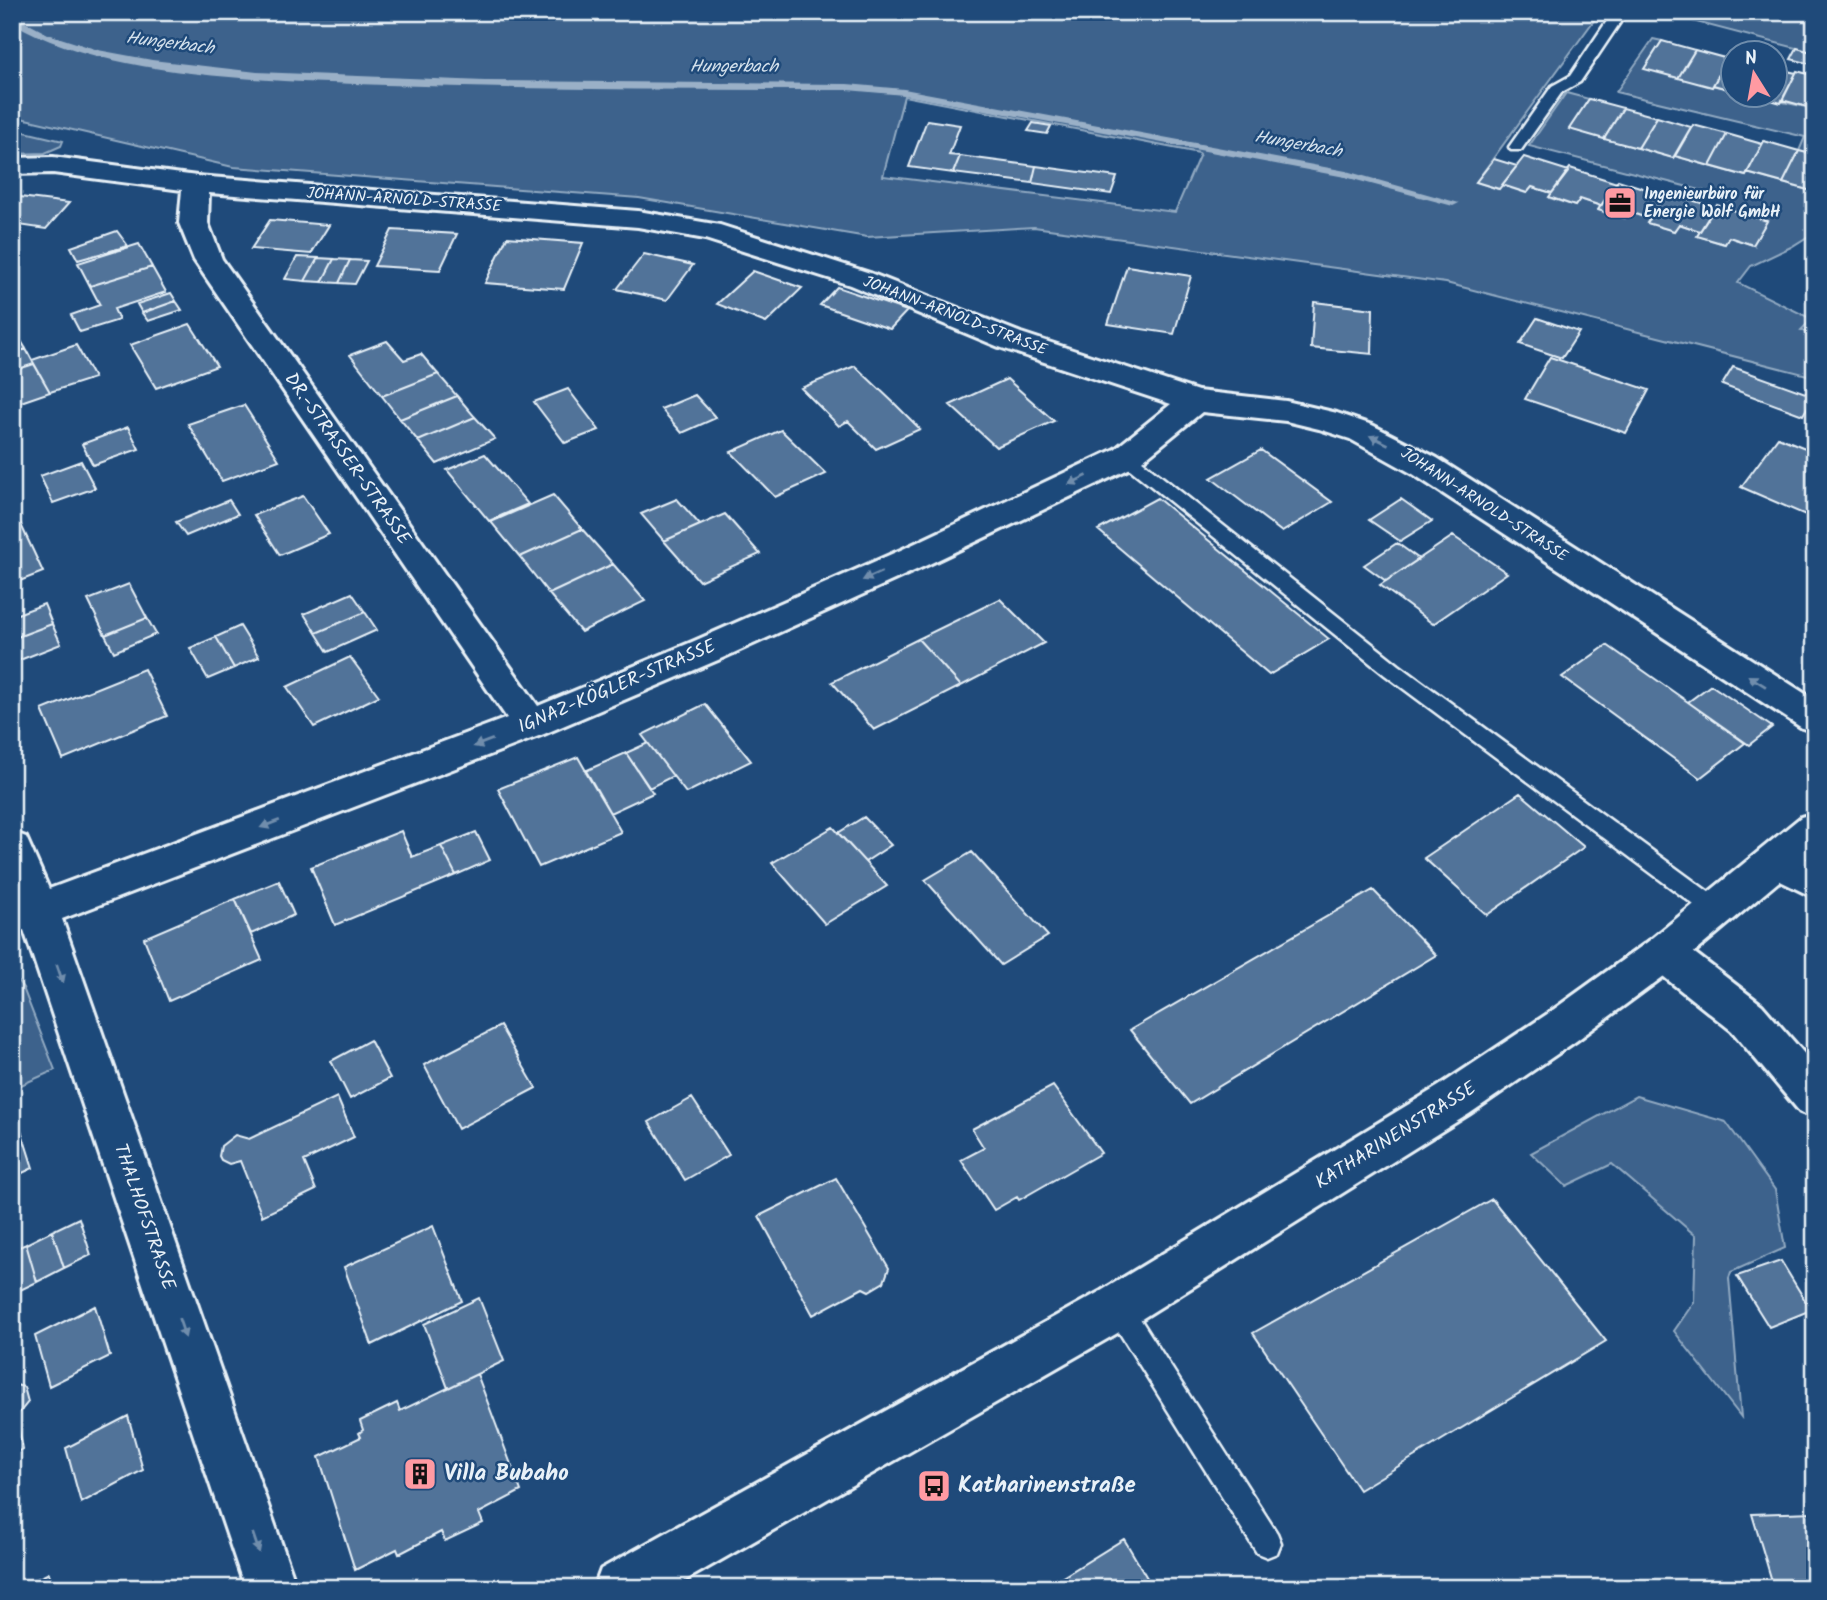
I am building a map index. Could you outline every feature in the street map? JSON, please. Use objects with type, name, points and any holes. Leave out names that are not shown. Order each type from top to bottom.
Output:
[{"type":"street","name":"JOHANN-ARNOLD-STRASSE","points":[[12,166],[54,165],[197,184],[638,219],[710,231],[860,279],[1010,340],[1195,401],[1286,411],[1326,420],[1394,447],[1815,718]]},
{"type":"street","name":"DR.-STRASSER-STRASSE","points":[[197,184],[191,216],[195,238],[208,260],[531,724]]},
{"type":"street","name":"IGNAZ-KÖGLER-STRASSE","points":[[25,913],[72,900],[531,724],[705,651],[915,557],[1126,457],[1195,401]]},
{"type":"street","name":"KATHARINENSTRASSE","points":[[620,1588],[1118,1307],[1454,1100],[1562,1028],[1664,953],[1815,828]]},
{"type":"street","name":"THALHOFSTRASSE","points":[[12,848],[25,913],[271,1588]]},
{"type":"street","points":[[1776,862],[1815,882]]},
{"type":"street","points":[[1664,953],[1747,1018],[1815,1098]]},
{"type":"lane","points":[[1516,147],[1557,89],[1575,79],[1620,12]]},
{"type":"lane","points":[[1126,457],[1392,670],[1717,910]]},
{"type":"lane","points":[[1118,1307],[1267,1543]]},
{"type":"shaded area","points":[[12,12],[1600,12],[1476,182],[1498,189],[1502,185],[1526,193],[1532,187],[1552,193],[1550,198],[1575,206],[1580,199],[1601,206],[1598,210],[1624,218],[1629,212],[1650,219],[1648,223],[1674,231],[1679,224],[1700,231],[1698,236],[1724,244],[1729,237],[1753,245],[1722,207],[1727,197],[1529,146],[1566,93],[1589,99],[1570,129],[1673,158],[1675,156],[1745,176],[1747,173],[1815,192],[1815,232],[1751,266],[1738,283],[1812,319],[1801,330],[1815,335],[1815,377],[1446,283],[1034,227],[867,237],[639,198],[233,167],[12,116]],"holes":[[[904,96],[1199,153],[1175,212],[883,176]]]},
{"type":"shaded area","points":[[1676,12],[1815,12],[1815,53],[1788,46],[1788,38],[1757,38],[1673,16]]},
{"type":"shaded area","points":[[1653,39],[1662,41],[1645,68],[1718,86],[1718,108],[1788,108],[1788,103],[1815,109],[1815,155],[1799,151],[1805,137],[1616,92]]},
{"type":"shaded area","points":[[12,129],[63,141],[61,146],[45,153],[12,154]]},
{"type":"shaded area","points":[[12,973],[23,988],[55,1070],[12,1089]]},
{"type":"shaded area","points":[[1636,1096],[1726,1122],[1775,1190],[1785,1248],[1731,1272],[1729,1278],[1741,1417],[1674,1331],[1694,1302],[1696,1236],[1612,1164],[1566,1186],[1531,1153]]},
{"type":"building","points":[[1662,41],[1695,50],[1678,78],[1644,69]]},
{"type":"building","points":[[1797,48],[1815,53],[1815,65],[1791,59]]},
{"type":"building","points":[[1695,50],[1718,56],[1718,76],[1712,87],[1678,78]]},
{"type":"building","points":[[1788,71],[1796,73],[1788,89]]},
{"type":"building","points":[[1797,71],[1815,76],[1815,109],[1788,102],[1788,88]]},
{"type":"building","points":[[1589,99],[1623,108],[1604,139],[1569,129]]},
{"type":"building","points":[[1623,108],[1657,117],[1638,148],[1604,139]]},
{"type":"building","points":[[1657,117],[1691,127],[1673,158],[1638,148]]},
{"type":"building","points":[[927,120],[960,125],[949,155],[960,156],[953,173],[909,167]]},
{"type":"building","points":[[1033,123],[1051,126],[1047,134],[1028,131]]},
{"type":"building","points":[[1693,125],[1727,134],[1710,166],[1675,156]]},
{"type":"building","points":[[1727,134],[1762,144],[1746,176],[1710,166]]},
{"type":"building","points":[[1764,141],[1799,151],[1783,183],[1747,173]]},
{"type":"building","points":[[1799,151],[1815,155],[1815,192],[1783,183]]},
{"type":"building","points":[[960,156],[1036,166],[1032,183],[953,173]]},
{"type":"building","points":[[1524,157],[1569,171],[1552,193],[1532,187],[1527,193],[1502,185]]},
{"type":"building","points":[[1494,159],[1517,166],[1499,189],[1476,182]]},
{"type":"building","points":[[1036,166],[1117,177],[1111,194],[1032,183]]},
{"type":"building","points":[[1570,168],[1617,183],[1601,206],[1580,199],[1575,206],[1549,197]]},
{"type":"building","points":[[1618,180],[1665,195],[1650,219],[1629,212],[1624,218],[1598,210]]},
{"type":"building","points":[[1667,193],[1715,207],[1700,231],[1679,224],[1674,231],[1647,223]]},
{"type":"building","points":[[20,197],[69,203],[46,229],[12,224],[12,205]]},
{"type":"building","points":[[1717,205],[1767,221],[1753,245],[1729,237],[1725,244],[1697,236]]},
{"type":"building","points":[[270,220],[329,225],[311,254],[251,249]]},
{"type":"building","points":[[392,230],[457,234],[440,270],[374,266]]},
{"type":"building","points":[[117,231],[128,246],[78,260],[71,247]]},
{"type":"building","points":[[507,237],[583,243],[564,289],[485,283]]},
{"type":"building","points":[[139,244],[152,267],[90,286],[78,263]]},
{"type":"building","points":[[644,254],[693,265],[667,300],[617,289]]},
{"type":"building","points":[[297,257],[318,258],[305,281],[285,279]]},
{"type":"building","points":[[318,258],[334,259],[322,282],[305,281]]},
{"type":"building","points":[[334,259],[350,260],[339,283],[322,282]]},
{"type":"building","points":[[350,260],[367,261],[355,284],[339,283]]},
{"type":"building","points":[[1127,266],[1191,276],[1174,334],[1108,324]]},
{"type":"building","points":[[152,267],[166,292],[114,309],[119,320],[80,332],[71,315],[100,305],[90,286]]},
{"type":"building","points":[[753,271],[802,288],[766,323],[717,304]]},
{"type":"building","points":[[837,287],[907,311],[890,329],[820,305]]},
{"type":"building","points":[[171,293],[176,301],[142,313],[137,304]]},
{"type":"building","points":[[176,301],[182,310],[148,321],[142,313]]},
{"type":"building","points":[[1314,302],[1373,309],[1372,354],[1311,348]]},
{"type":"building","points":[[1537,318],[1579,332],[1562,358],[1520,344]]},
{"type":"building","points":[[190,324],[217,366],[156,388],[130,345]]},
{"type":"building","points":[[12,326],[26,349],[12,354]]},
{"type":"building","points":[[387,341],[404,360],[421,354],[438,374],[382,396],[350,355]]},
{"type":"building","points":[[76,345],[94,378],[50,392],[32,360]]},
{"type":"building","points":[[26,349],[34,364],[12,371],[12,354]]},
{"type":"building","points":[[1550,357],[1649,390],[1626,433],[1525,399]]},
{"type":"building","points":[[34,364],[50,392],[12,405],[12,371]]},
{"type":"building","points":[[855,366],[920,429],[876,449],[848,421],[839,426],[801,388]]},
{"type":"building","points":[[1733,367],[1814,396],[1803,415],[1722,385]]},
{"type":"building","points":[[438,374],[457,396],[400,419],[382,396]]},
{"type":"building","points":[[1007,379],[1054,421],[996,447],[950,405]]},
{"type":"building","points":[[568,389],[599,430],[565,443],[534,402]]},
{"type":"building","points":[[695,395],[716,418],[682,433],[661,409]]},
{"type":"building","points":[[457,396],[475,417],[418,441],[400,419]]},
{"type":"building","points":[[244,405],[279,460],[222,481],[188,424]]},
{"type":"building","points":[[475,417],[495,439],[437,464],[418,441]]},
{"type":"building","points":[[128,427],[139,449],[93,465],[82,444]]},
{"type":"building","points":[[781,430],[826,474],[775,497],[731,452]]},
{"type":"building","points":[[1778,437],[1815,452],[1815,519],[1741,487]]},
{"type":"building","points":[[1261,450],[1332,502],[1282,532],[1211,478]]},
{"type":"building","points":[[485,454],[528,504],[489,521],[447,470]]},
{"type":"building","points":[[81,461],[95,488],[53,503],[40,476]]},
{"type":"building","points":[[553,495],[582,529],[520,557],[491,522]]},
{"type":"building","points":[[303,496],[329,534],[280,555],[254,515]]},
{"type":"building","points":[[1157,498],[1329,639],[1269,675],[1098,530]]},
{"type":"building","points":[[677,499],[700,525],[664,541],[641,514]]},
{"type":"building","points":[[1401,499],[1432,521],[1400,541],[1369,520]]},
{"type":"building","points":[[229,500],[238,514],[186,536],[176,522]]},
{"type":"building","points":[[16,514],[43,572],[12,584],[12,515]]},
{"type":"building","points":[[725,514],[760,554],[699,581],[664,541]]},
{"type":"building","points":[[582,529],[613,564],[549,594],[520,557]]},
{"type":"building","points":[[1453,536],[1507,573],[1433,624],[1380,585]]},
{"type":"building","points":[[1397,543],[1419,559],[1386,581],[1364,565]]},
{"type":"building","points":[[613,564],[645,601],[581,632],[549,594]]},
{"type":"building","points":[[129,584],[147,618],[105,635],[88,600]]},
{"type":"building","points":[[352,593],[365,612],[316,633],[304,614]]},
{"type":"building","points":[[1000,599],[1044,643],[961,686],[918,639]]},
{"type":"building","points":[[44,604],[52,624],[12,639],[12,616]]},
{"type":"building","points":[[365,612],[377,630],[328,652],[316,633]]},
{"type":"building","points":[[147,618],[156,634],[114,652],[105,635]]},
{"type":"building","points":[[52,624],[61,644],[12,663],[12,639]]},
{"type":"building","points":[[240,626],[259,657],[234,668],[216,637]]},
{"type":"building","points":[[216,637],[234,668],[208,679],[190,648]]},
{"type":"building","points":[[918,639],[961,686],[874,730],[832,682]]},
{"type":"building","points":[[1607,645],[1745,743],[1700,778],[1562,677]]},
{"type":"building","points":[[350,657],[379,696],[314,727],[287,687]]},
{"type":"building","points":[[144,669],[167,716],[63,759],[42,710]]},
{"type":"building","points":[[1711,685],[1772,727],[1749,745],[1688,702]]},
{"type":"building","points":[[705,704],[751,761],[686,793],[642,735]]},
{"type":"building","points":[[648,743],[673,776],[649,788],[626,753]]},
{"type":"building","points":[[626,753],[653,793],[610,813],[585,771]]},
{"type":"building","points":[[578,757],[621,832],[539,867],[498,789]]},
{"type":"building","points":[[1520,793],[1584,847],[1487,915],[1424,858]]},
{"type":"building","points":[[864,817],[891,845],[865,862],[838,833]]},
{"type":"building","points":[[833,827],[887,886],[825,924],[772,863]]},
{"type":"building","points":[[401,831],[412,857],[441,846],[456,875],[335,925],[311,867]]},
{"type":"building","points":[[476,832],[490,860],[456,875],[441,846]]},
{"type":"building","points":[[972,852],[1048,936],[1001,965],[925,880]]},
{"type":"building","points":[[279,881],[294,915],[251,934],[235,899]]},
{"type":"building","points":[[1373,890],[1436,955],[1190,1104],[1130,1030]]},
{"type":"building","points":[[235,899],[262,960],[169,1001],[144,938]]},
{"type":"building","points":[[500,1026],[536,1088],[458,1129],[424,1065]]},
{"type":"building","points":[[370,1040],[390,1078],[350,1099],[331,1061]]},
{"type":"building","points":[[1053,1086],[1101,1153],[1019,1200],[1017,1197],[994,1210],[961,1160],[984,1148],[972,1129]]},
{"type":"building","points":[[337,1097],[354,1137],[304,1161],[316,1190],[262,1216],[240,1161],[229,1164],[221,1160],[221,1146],[235,1135],[249,1139]]},
{"type":"building","points":[[692,1098],[729,1155],[685,1180],[649,1122]]},
{"type":"building","points":[[16,1113],[22,1133],[12,1137],[12,1114]]},
{"type":"building","points":[[22,1133],[33,1168],[12,1178],[12,1137]]},
{"type":"building","points":[[836,1178],[889,1268],[884,1282],[869,1291],[863,1288],[813,1315],[759,1216]]},
{"type":"building","points":[[1492,1199],[1606,1341],[1359,1490],[1253,1333]]},
{"type":"building","points":[[79,1218],[91,1255],[64,1268],[52,1231]]},
{"type":"building","points":[[433,1226],[462,1301],[372,1345],[344,1267]]},
{"type":"building","points":[[52,1231],[64,1268],[37,1282],[26,1244]]},
{"type":"building","points":[[26,1244],[37,1282],[12,1294],[12,1250]]},
{"type":"building","points":[[1781,1261],[1811,1310],[1769,1327],[1737,1276]]},
{"type":"building","points":[[479,1298],[504,1361],[448,1388],[424,1324]]},
{"type":"building","points":[[95,1306],[110,1356],[49,1386],[35,1336]]},
{"type":"building","name":"Villa Bubaho","points":[[477,1374],[521,1491],[479,1513],[483,1523],[445,1541],[441,1532],[399,1554],[397,1549],[355,1570],[319,1457],[361,1437],[359,1433],[363,1430],[360,1421],[397,1403],[400,1411]]},
{"type":"building","points":[[12,1384],[24,1387],[28,1402],[16,1417],[23,1449],[12,1455]]},
{"type":"building","points":[[128,1416],[143,1470],[81,1503],[66,1448]]},
{"type":"building","points":[[1813,1512],[1815,1588],[1774,1588],[1752,1514]]},
{"type":"building","points":[[1124,1539],[1153,1588],[1045,1588]]},
{"type":"building","points":[[49,1573],[52,1588],[18,1588]]},
{"type":"waterway","name":"Hungerbach","points":[[12,18],[45,36],[97,53],[187,68],[257,75],[433,83],[847,87],[904,92],[1346,174],[1453,203]]},
{"type":"place","name":"Ingenieurbüro für Energie Wolf GmbH","points":[[1620,203]]},
{"type":"place","name":"Villa Bubaho","points":[[420,1474]]},
{"type":"place","name":"Katharinenstraße","points":[[934,1486]]}]
